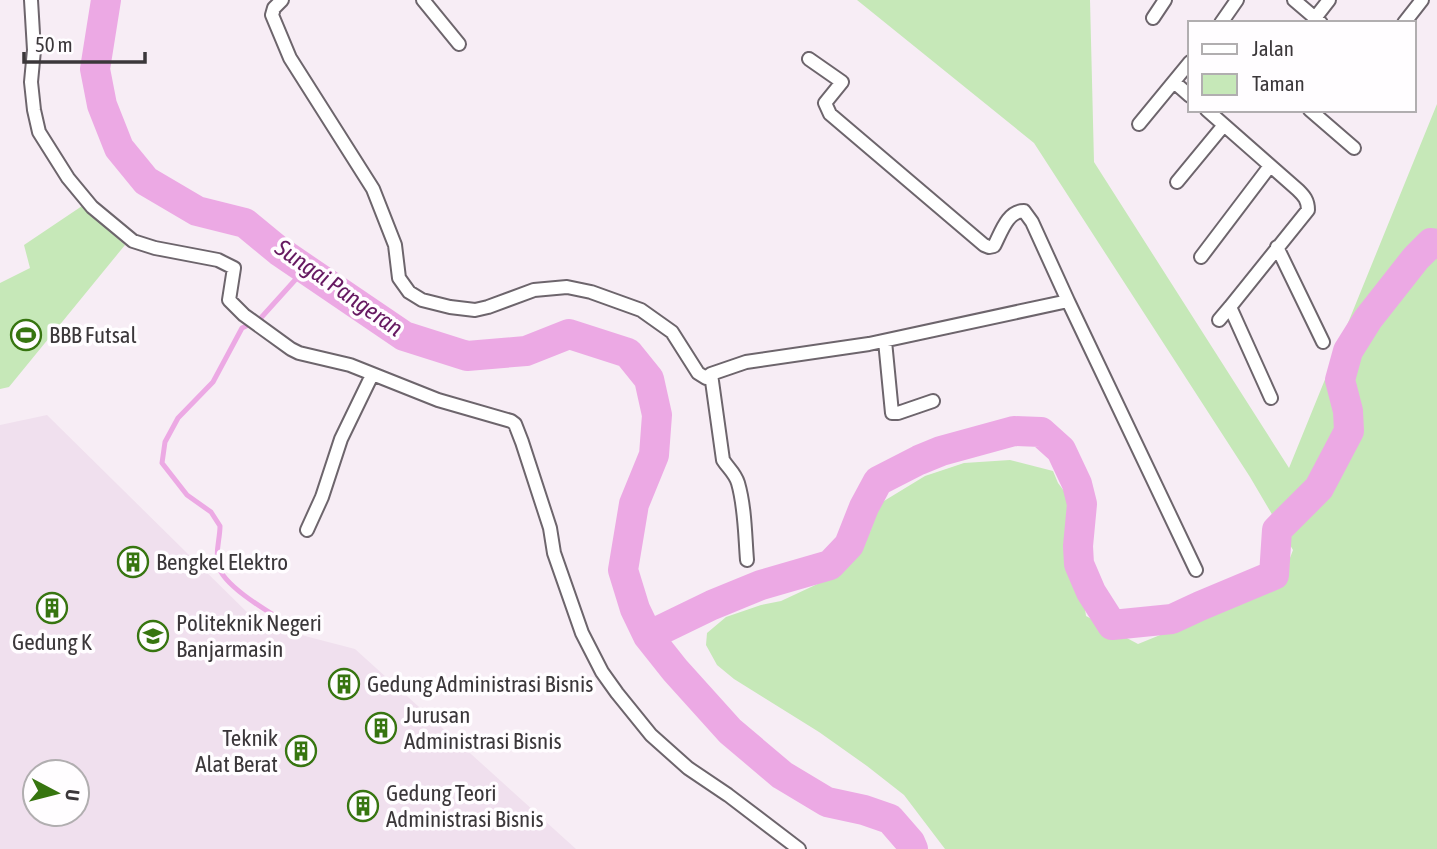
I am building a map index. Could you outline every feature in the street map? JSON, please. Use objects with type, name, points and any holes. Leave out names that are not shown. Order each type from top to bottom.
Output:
[{"type":"street","points":[[31,0],[34,50],[31,82],[39,132],[68,178],[92,207],[133,241],[218,260],[234,268],[229,300],[244,315],[291,349],[350,365],[438,400],[507,419],[515,424],[582,634],[602,672],[651,735],[688,768],[799,849]]},
{"type":"street","points":[[282,0],[274,8],[272,15],[290,58],[373,189],[395,245],[399,278],[409,292],[422,300],[475,310],[534,290],[567,287],[591,292],[641,310],[672,332],[698,373],[706,379],[711,374],[746,362],[885,341],[1068,301]]},
{"type":"street","points":[[423,0],[459,44]]},
{"type":"street","points":[[1153,18],[1165,0]]},
{"type":"street","points":[[1222,21],[1237,0]]},
{"type":"street","points":[[1294,0],[1318,20],[1329,0]]},
{"type":"street","points":[[1406,21],[1422,0]]},
{"type":"street","points":[[809,59],[841,80],[841,85],[825,103],[830,114],[984,245],[994,246],[1009,218],[1018,211],[1024,211],[1032,222],[1196,569]]},
{"type":"street","points":[[1139,124],[1188,64]]},
{"type":"street","points":[[1174,82],[1188,94]]},
{"type":"street","points":[[1209,112],[1298,190],[1308,204],[1308,209],[1219,320]]},
{"type":"street","points":[[1312,112],[1354,148]]},
{"type":"street","points":[[1177,182],[1224,125]]},
{"type":"street","points":[[1201,257],[1270,166]]},
{"type":"street","points":[[1277,247],[1323,342]]},
{"type":"street","points":[[1230,307],[1271,398]]},
{"type":"street","points":[[885,341],[892,413],[933,401]]},
{"type":"street","points":[[307,530],[322,497],[341,439],[372,374]]},
{"type":"street","points":[[711,374],[723,460],[733,472],[738,484],[747,560]]},
{"type":"shaded area","name":"Politeknik Negeri Banjarmasin","points":[[47,415],[259,624],[355,649],[576,849],[0,849],[0,425]]},
{"type":"green space","points":[[857,0],[1090,0],[1094,162],[1289,468],[1437,104],[1437,849],[945,849],[904,795],[819,732],[734,679],[717,665],[706,645],[707,633],[726,617],[781,601],[839,574],[870,532],[879,504],[925,476],[964,463],[1010,460],[1053,471],[1070,499],[1086,616],[1138,644],[1279,587],[1293,550],[1250,477],[1034,143]]},
{"type":"green space","name":"BBB Futsal","points":[[82,206],[125,245],[9,387],[0,389],[0,283],[30,268],[24,245]]},
{"type":"waterway","name":"Sungai Pangeran","points":[[106,0],[95,69],[102,105],[119,148],[146,181],[197,211],[245,223],[279,251],[404,336],[467,356],[526,351],[569,334],[628,353],[649,379],[657,415],[654,455],[634,504],[623,570],[635,609],[648,636],[730,731],[782,775],[827,802],[890,819],[913,849]]},
{"type":"waterway","points":[[648,636],[761,585],[830,565],[849,545],[878,481],[941,451],[1014,431],[1041,432],[1061,450],[1077,484],[1082,504],[1079,564],[1091,592],[1112,625],[1172,619],[1274,575],[1277,530],[1319,488],[1349,431],[1348,411],[1340,380],[1348,351],[1368,319],[1416,258],[1431,243],[1437,244]]},
{"type":"waterway","points":[[293,627],[250,600],[229,582],[217,560],[220,526],[211,512],[187,495],[162,463],[165,442],[178,418],[213,382],[242,328],[259,320],[305,269]]},
{"type":"place","name":"BBB Futsal","points":[[26,335]]},
{"type":"place","name":"Bengkel Elektro","points":[[133,562]]},
{"type":"place","name":"Gedung K","points":[[52,608]]},
{"type":"place","name":"Politeknik Negeri Banjarmasin","points":[[153,636]]},
{"type":"place","name":"Gedung Administrasi Bisnis","points":[[344,684]]},
{"type":"place","name":"Jurusan Administrasi Bisnis","points":[[381,728]]},
{"type":"place","name":"Teknik Alat Berat","points":[[301,751]]},
{"type":"place","name":"Gedung Teori Administrasi Bisnis","points":[[363,806]]}]
